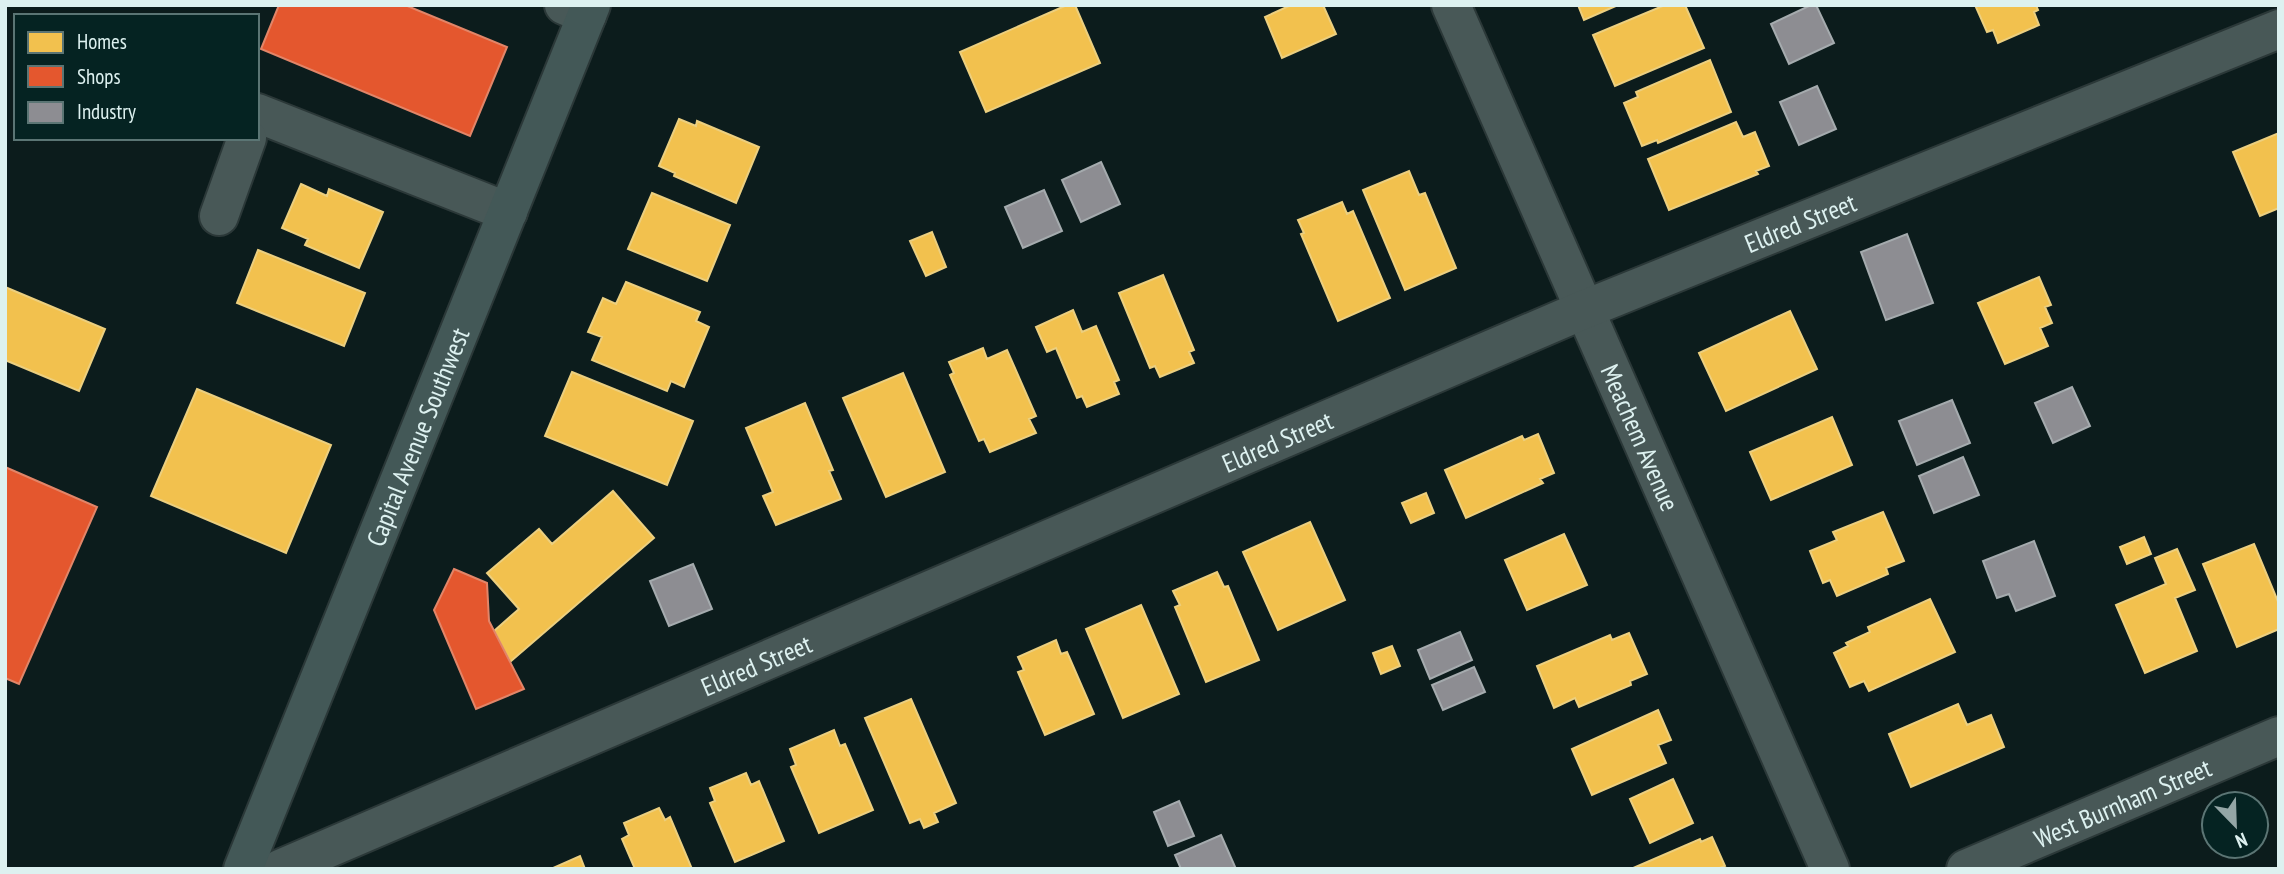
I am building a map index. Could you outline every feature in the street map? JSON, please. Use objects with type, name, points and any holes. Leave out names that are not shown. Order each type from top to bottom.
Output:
[{"type":"main road","name":"Capital Avenue Southwest","points":[[243,869],[508,212],[580,8]]},
{"type":"street","name":"Meachem Avenue","points":[[1451,5],[1830,869]]},
{"type":"street","name":"Eldred Street","points":[[281,869],[1583,310],[2279,29]]},
{"type":"street","points":[[259,114],[508,212]]},
{"type":"street","points":[[219,216],[246,140]]},
{"type":"street","name":"West Burnham Street","points":[[1966,869],[2279,736]]},
{"type":"building: Homes","points":[[1067,5],[1075,5],[1100,63],[986,112],[960,52]]},
{"type":"building: Homes","points":[[1291,5],[1323,5],[1336,34],[1282,58],[1265,17]]},
{"type":"building: Homes","points":[[1578,5],[1618,5],[1584,20]]},
{"type":"building: Homes","points":[[1665,5],[1685,5],[1704,48],[1615,86],[1593,35]]},
{"type":"building: Homes","points":[[1975,5],[2036,5],[2038,10],[2034,12],[2039,25],[1998,43],[1993,30],[1987,32]]},
{"type":"building: Homes","points":[[1710,60],[1731,112],[1658,143],[1657,140],[1642,146],[1624,103],[1638,97],[1636,92]]},
{"type":"building: Homes","points":[[679,119],[696,126],[697,121],[759,147],[736,203],[674,176],[675,173],[659,166]]},
{"type":"building: Homes","points":[[1736,122],[1743,137],[1755,132],[1769,166],[1756,171],[1758,174],[1669,210],[1648,159]]},
{"type":"building: Homes","points":[[2279,133],[2279,208],[2260,216],[2233,152]]},
{"type":"building: Homes","points":[[1409,171],[1419,195],[1425,193],[1456,268],[1405,290],[1363,190]]},
{"type":"building: Homes","points":[[301,184],[327,196],[329,189],[383,212],[359,268],[305,245],[308,239],[282,228]]},
{"type":"building: Homes","points":[[652,193],[730,225],[707,281],[628,249]]},
{"type":"building: Homes","points":[[1342,202],[1347,214],[1353,211],[1390,298],[1338,321],[1301,234],[1304,233],[1298,220]]},
{"type":"building: Homes","points":[[932,232],[946,267],[926,276],[910,241]]},
{"type":"building: Homes","points":[[258,250],[365,293],[344,346],[237,303]]},
{"type":"building: Homes","points":[[1163,275],[1194,350],[1189,352],[1194,363],[1160,377],[1155,366],[1150,368],[1119,293]]},
{"type":"building: Homes","points":[[2039,277],[2051,305],[2045,307],[2052,323],[2040,328],[2048,346],[2005,364],[1978,303]]},
{"type":"building: Homes","points":[[626,282],[700,312],[696,321],[709,327],[684,387],[671,381],[667,391],[592,360],[602,337],[588,332],[603,298],[616,304]]},
{"type":"building: Homes","points":[[5,287],[105,329],[79,391],[5,360]]},
{"type":"building: Homes","points":[[1073,310],[1082,332],[1096,326],[1119,380],[1114,382],[1119,394],[1087,407],[1082,396],[1077,398],[1056,348],[1047,352],[1036,327]]},
{"type":"building: Homes","points":[[1790,311],[1817,369],[1726,411],[1699,353]]},
{"type":"building: Homes","points":[[983,348],[987,359],[1007,350],[1036,416],[1029,419],[1036,433],[990,452],[984,439],[979,441],[950,375],[954,373],[949,362]]},
{"type":"building: Homes","points":[[572,372],[693,421],[667,485],[545,436]]},
{"type":"building: Homes","points":[[903,373],[945,472],[886,497],[843,398]]},
{"type":"building: Homes","points":[[197,389],[331,445],[286,553],[151,496]]},
{"type":"building: Homes","points":[[805,403],[833,470],[829,471],[841,499],[776,525],[763,496],[773,492],[746,428]]},
{"type":"building: Homes","points":[[1832,417],[1852,465],[1771,500],[1750,452]]},
{"type":"building: Homes","points":[[1538,434],[1554,473],[1540,479],[1543,483],[1466,518],[1445,470],[1522,436],[1524,440]]},
{"type":"building: Homes","points":[[613,491],[654,538],[510,662],[494,631],[519,609],[487,573],[539,529],[552,544]]},
{"type":"building: Homes","points":[[1426,493],[1434,513],[1411,523],[1402,503]]},
{"type":"building: Homes","points":[[1883,512],[1904,561],[1886,568],[1888,574],[1837,596],[1830,580],[1823,583],[1810,551],[1837,540],[1833,532]]},
{"type":"building: Homes","points":[[1310,522],[1345,600],[1278,630],[1243,552]]},
{"type":"building: Homes","points":[[1564,534],[1587,585],[1527,610],[1505,560]]},
{"type":"building: Homes","points":[[2144,537],[2151,554],[2127,564],[2120,547]]},
{"type":"building: Homes","points":[[2254,544],[2279,604],[2279,629],[2237,647],[2203,564]]},
{"type":"building: Homes","points":[[2177,549],[2195,590],[2175,598],[2197,651],[2145,673],[2116,605],[2166,584],[2155,558]]},
{"type":"building: Homes","points":[[1217,572],[1224,587],[1228,586],[1259,660],[1206,682],[1175,607],[1180,605],[1173,591]]},
{"type":"building: Homes","points":[[1930,599],[1955,652],[1869,691],[1864,681],[1850,687],[1834,653],[1848,646],[1846,643],[1870,632],[1868,627]]},
{"type":"building: Homes","points":[[1141,605],[1179,694],[1123,718],[1086,629]]},
{"type":"building: Homes","points":[[1629,633],[1647,674],[1630,681],[1631,685],[1579,707],[1575,698],[1554,708],[1537,666],[1610,635],[1612,640]]},
{"type":"building: Homes","points":[[1056,640],[1061,654],[1067,652],[1094,714],[1045,735],[1018,672],[1024,670],[1018,657]]},
{"type":"building: Homes","points":[[1392,646],[1400,666],[1381,674],[1373,653]]},
{"type":"building: Homes","points":[[911,699],[956,803],[934,813],[938,822],[924,828],[920,819],[910,823],[865,718]]},
{"type":"building: Homes","points":[[1958,704],[1967,725],[1991,715],[2004,747],[1911,787],[1889,734]]},
{"type":"building: Homes","points":[[1658,710],[1671,740],[1658,745],[1666,763],[1592,795],[1572,749]]},
{"type":"building: Homes","points":[[834,730],[840,746],[845,744],[873,810],[819,833],[791,767],[796,765],[790,749]]},
{"type":"building: Homes","points":[[746,773],[751,785],[759,781],[784,841],[735,862],[710,803],[715,801],[710,788]]},
{"type":"building: Homes","points":[[1673,779],[1693,823],[1650,843],[1630,799]]},
{"type":"building: Homes","points":[[659,808],[665,820],[670,817],[692,869],[635,869],[622,839],[629,835],[624,823]]},
{"type":"building: Homes","points":[[1712,837],[1725,866],[1717,869],[1631,869],[1700,839],[1701,842]]},
{"type":"building: Homes","points":[[580,856],[585,869],[551,869]]},
{"type":"building: Shops","points":[[279,5],[405,5],[507,47],[470,136],[261,49]]},
{"type":"building: Shops","points":[[5,467],[97,507],[19,684],[5,678]]},
{"type":"building: Shops","points":[[454,569],[487,583],[489,621],[524,689],[476,709],[434,610]]},
{"type":"building: Industry","points":[[1816,5],[1834,43],[1789,64],[1771,24]]},
{"type":"building: Industry","points":[[1817,86],[1836,129],[1799,145],[1780,102]]},
{"type":"building: Industry","points":[[1101,162],[1120,204],[1081,222],[1062,180]]},
{"type":"building: Industry","points":[[1044,190],[1062,231],[1023,248],[1005,207]]},
{"type":"building: Industry","points":[[1907,234],[1933,303],[1886,320],[1861,252]]},
{"type":"building: Industry","points":[[2072,387],[2090,426],[2053,443],[2035,403]]},
{"type":"building: Industry","points":[[1952,400],[1970,443],[1917,465],[1899,421]]},
{"type":"building: Industry","points":[[1963,457],[1979,495],[1934,513],[1919,476]]},
{"type":"building: Industry","points":[[2034,541],[2055,596],[2016,611],[2009,594],[1997,598],[1983,561]]},
{"type":"building: Industry","points":[[693,564],[712,609],[669,626],[650,581]]},
{"type":"building: Industry","points":[[1460,632],[1472,660],[1430,679],[1418,650]]},
{"type":"building: Industry","points":[[1474,667],[1485,692],[1443,710],[1432,685]]},
{"type":"building: Industry","points":[[1179,801],[1194,836],[1168,846],[1154,812]]},
{"type":"building: Industry","points":[[1221,835],[1236,869],[1181,869],[1175,855]]}]
